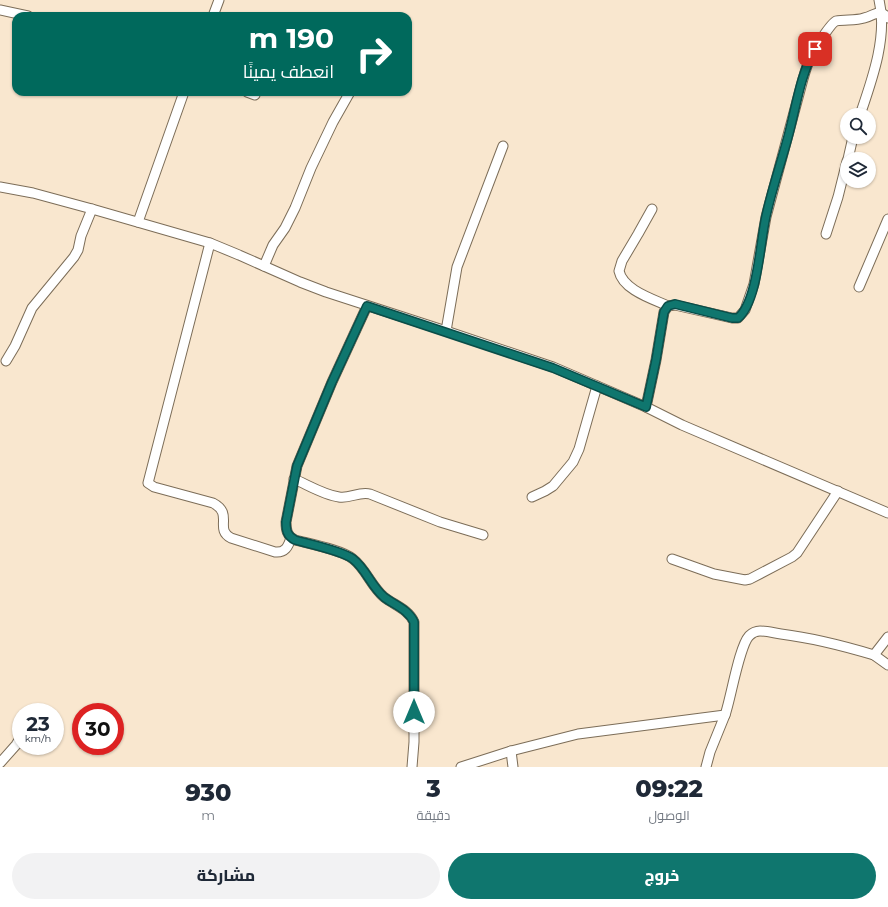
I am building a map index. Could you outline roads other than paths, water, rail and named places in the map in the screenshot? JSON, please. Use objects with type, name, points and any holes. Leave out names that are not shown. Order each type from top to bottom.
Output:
[{"type":"street","points":[[214,12],[219,0]]},
{"type":"street","points":[[862,108],[877,59],[885,16],[879,0]]},
{"type":"street","points":[[0,10],[12,13]]},
{"type":"street","points":[[652,209],[622,261],[619,271],[622,279],[640,295],[668,306],[675,304],[732,318],[738,318],[742,314],[750,297],[754,284],[766,217],[810,57],[831,24],[836,21],[861,19],[877,12],[885,16]]},
{"type":"street","points":[[138,222],[183,96]]},
{"type":"street","points":[[264,266],[273,245],[286,228],[314,162],[333,122],[348,96]]},
{"type":"street","points":[[446,331],[457,267],[503,146]]},
{"type":"street","points":[[0,187],[32,193],[92,209],[210,244],[306,285],[553,368],[888,513]]},
{"type":"street","points":[[826,234],[840,188]]},
{"type":"street","points":[[6,361],[15,346],[32,308],[74,257],[78,250],[81,236],[92,209]]},
{"type":"street","points":[[859,287],[888,219]]},
{"type":"street","points":[[210,244],[148,483],[154,487],[219,506],[223,510],[224,515],[224,532],[231,538],[280,553],[288,547],[291,538]]},
{"type":"street","points":[[367,306],[332,382],[297,466],[286,522],[286,529],[291,538],[345,554],[353,559],[377,590],[390,602],[403,609],[411,616],[414,622],[414,742],[412,767]]},
{"type":"street","points":[[646,407],[664,312],[668,306]]},
{"type":"street","points":[[532,497],[545,492],[553,486],[573,462],[579,449],[597,386]]},
{"type":"street","points":[[294,479],[329,495],[338,497],[364,493],[370,494],[440,522],[482,535]]},
{"type":"street","points":[[672,559],[714,574],[745,580],[750,579],[797,553],[838,491]]},
{"type":"street","points":[[706,767],[710,752],[730,701],[742,649],[749,636],[755,632],[760,631],[795,636],[827,643],[874,656],[888,665]]},
{"type":"street","points":[[874,656],[888,637]]},
{"type":"street","points":[[460,767],[511,751],[578,734],[725,716]]},
{"type":"street","points":[[0,763],[12,750]]},
{"type":"street","points":[[511,751],[513,767]]}]
